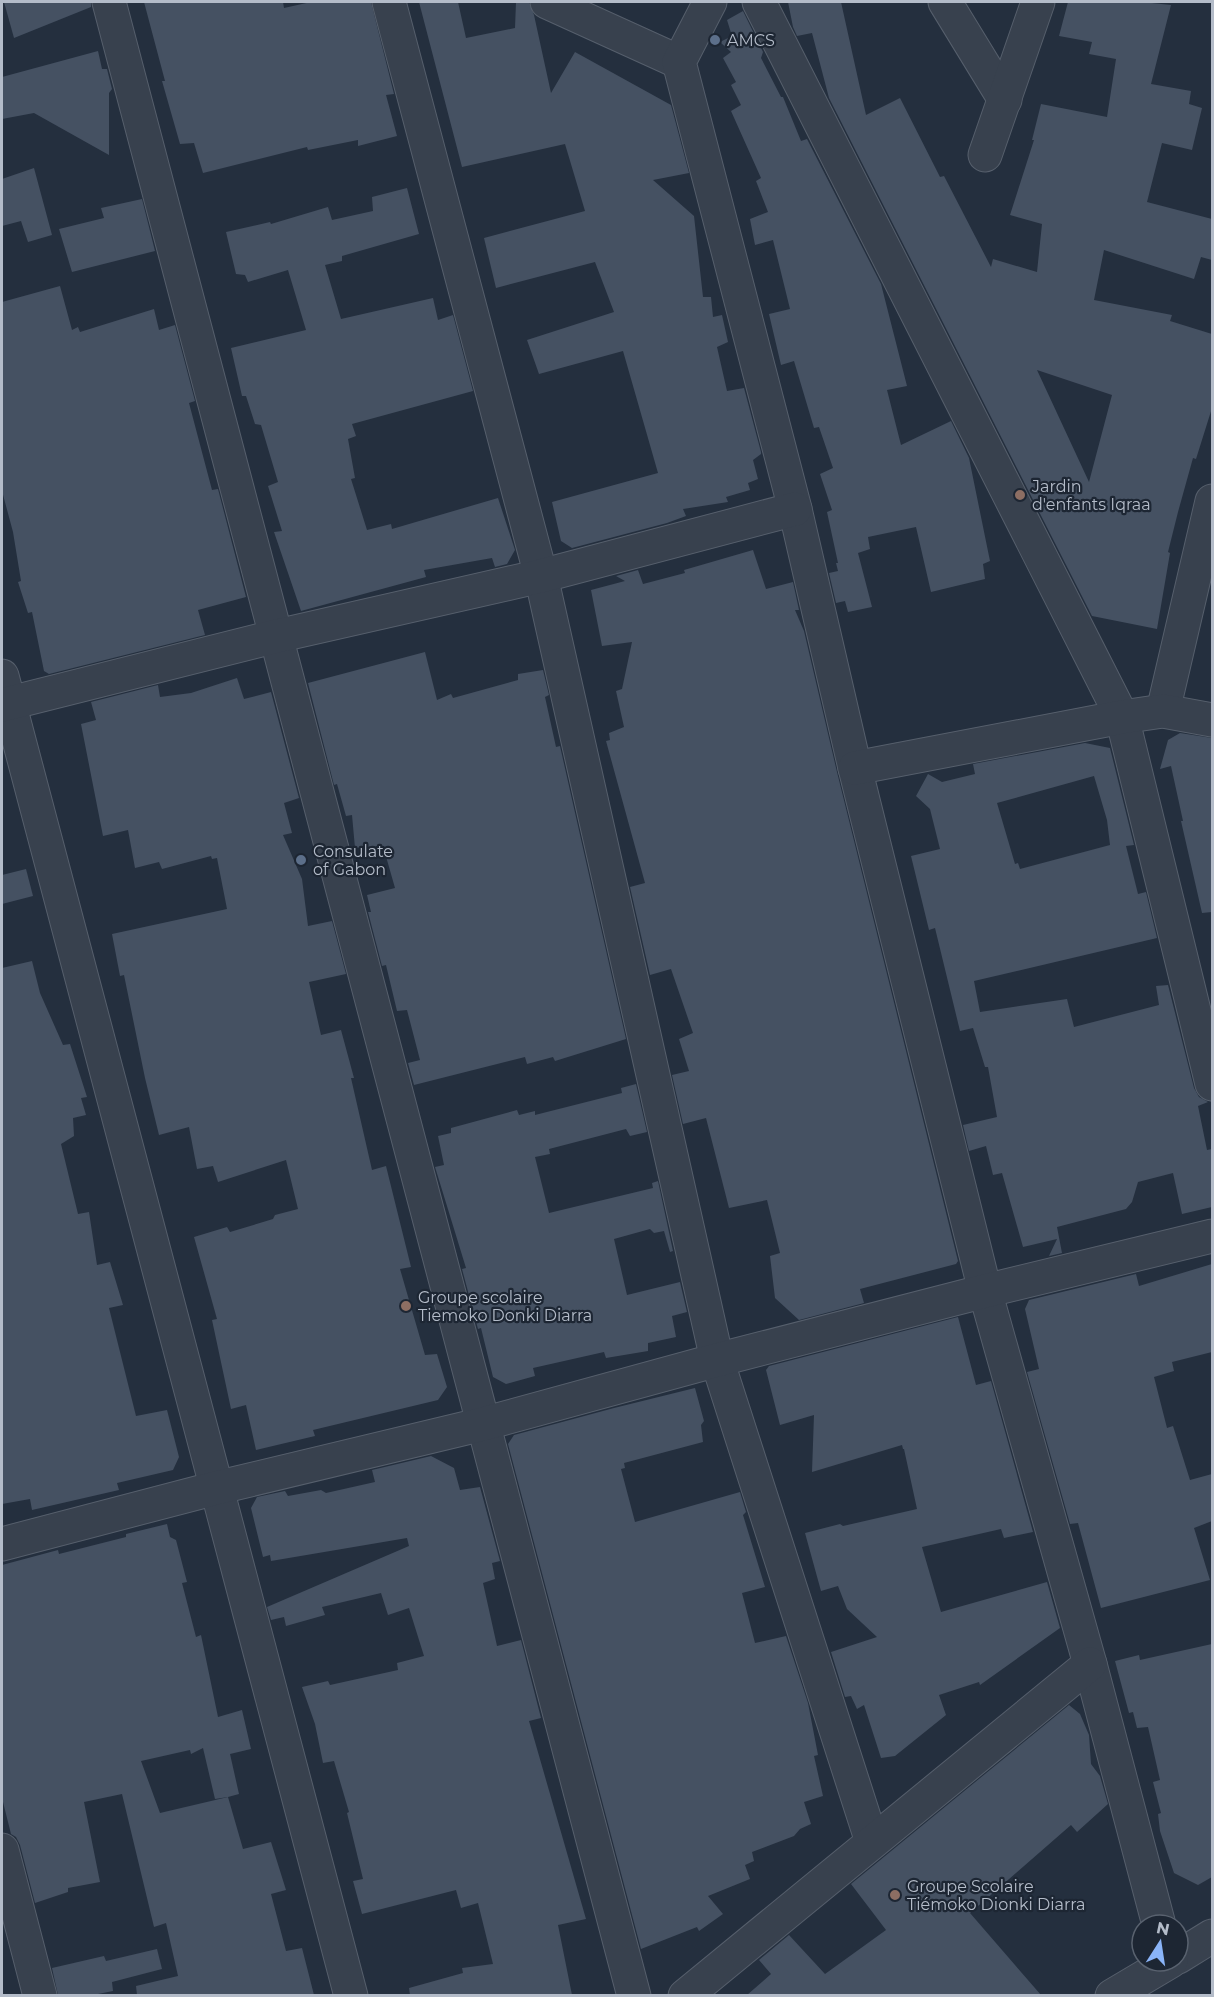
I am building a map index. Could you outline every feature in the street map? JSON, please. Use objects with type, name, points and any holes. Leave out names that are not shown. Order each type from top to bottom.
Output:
[{"type":"street","points":[[109,2],[634,1995]]},
{"type":"street","points":[[389,2],[541,576],[717,1360],[872,1842]]},
{"type":"street","points":[[547,2],[679,62]]},
{"type":"street","points":[[710,2],[679,62],[795,509],[855,768],[985,1291],[1090,1664],[1156,1913]]},
{"type":"street","points":[[759,2],[1122,717],[1212,1084]]},
{"type":"street","points":[[945,2],[1005,100]]},
{"type":"street","points":[[985,155],[1038,2]]},
{"type":"street","points":[[1163,711],[1212,501]]},
{"type":"street","points":[[351,1995],[4,694],[277,636],[541,576],[795,509]]},
{"type":"street","points":[[855,768],[1163,711],[1212,720]]},
{"type":"street","points":[[2,1544],[216,1488],[483,1424],[717,1360],[985,1291],[1212,1236]]},
{"type":"street","points":[[685,1995],[1090,1664]]},
{"type":"street","points":[[2,1850],[40,1995]]},
{"type":"street","points":[[1190,1949],[1212,1936]]},
{"type":"street","points":[[1112,1995],[1150,1973]]},
{"type":"building","points":[[4,2],[91,2],[91,7],[14,38]]},
{"type":"building","points":[[144,2],[283,2],[284,8],[311,2],[371,2],[394,94],[386,95],[397,136],[358,146],[358,140],[308,150],[307,147],[203,173],[194,143],[180,144],[162,81],[165,81]]},
{"type":"building","points":[[419,2],[458,2],[466,38],[515,28],[516,2],[529,2],[534,15],[551,93],[575,52],[671,105],[689,173],[653,180],[694,216],[703,297],[711,297],[713,317],[722,315],[728,342],[717,347],[727,391],[744,388],[761,452],[753,460],[758,479],[748,483],[750,490],[726,497],[728,502],[683,509],[686,516],[667,523],[572,548],[561,541],[552,502],[658,473],[623,351],[539,374],[527,340],[614,312],[595,262],[496,288],[484,238],[585,211],[565,144],[462,167]]},
{"type":"building","points":[[788,2],[841,2],[866,115],[900,98],[940,177],[944,176],[991,267],[993,259],[1037,272],[1042,224],[1010,215],[1034,140],[1032,140],[1041,104],[1107,117],[1116,59],[1089,54],[1092,42],[1059,36],[1068,2],[1142,2],[1171,5],[1151,84],[1191,91],[1189,104],[1202,108],[1192,150],[1162,143],[1147,202],[1212,219],[1212,260],[1201,257],[1194,279],[1104,250],[1094,300],[1172,315],[1170,321],[1212,334],[1212,408],[1196,459],[1193,458],[1168,552],[1170,553],[1157,629],[1092,616],[829,98],[812,33],[797,36]],"holes":[[[1037,370],[1112,395],[1089,482]]]},
{"type":"building","points":[[743,11],[763,52],[761,58],[783,97],[801,141],[807,139],[881,284],[907,386],[887,390],[901,445],[951,421],[969,458],[990,561],[983,564],[985,579],[931,592],[916,527],[868,537],[870,549],[858,553],[872,607],[848,612],[845,601],[836,603],[829,573],[838,571],[827,512],[832,510],[820,474],[833,468],[819,427],[814,428],[794,361],[781,365],[769,314],[790,309],[773,240],[755,245],[750,219],[768,212],[756,181],[761,178],[731,111],[741,105],[731,85],[736,82],[723,58],[731,52],[720,42],[732,36],[727,20]]},
{"type":"building","points":[[98,51],[102,69],[107,69],[112,89],[109,93],[109,155],[34,113],[2,119],[2,77]]},
{"type":"building","points":[[34,168],[52,235],[28,242],[21,221],[2,226],[2,179]]},
{"type":"building","points":[[407,188],[419,234],[342,256],[342,261],[325,265],[341,319],[433,298],[438,320],[453,315],[473,391],[352,424],[356,436],[348,439],[355,478],[351,479],[367,530],[391,524],[392,529],[498,498],[515,550],[507,564],[495,567],[492,558],[424,570],[426,577],[301,611],[274,532],[282,531],[268,486],[278,482],[261,425],[255,424],[246,396],[242,396],[231,348],[306,330],[288,270],[248,282],[245,275],[236,274],[226,232],[270,222],[271,224],[328,207],[332,220],[373,211],[372,197]]},
{"type":"building","points":[[142,199],[155,251],[72,272],[59,229],[104,218],[101,208]]},
{"type":"building","points":[[60,286],[72,330],[78,327],[80,332],[154,309],[159,330],[175,325],[195,401],[189,403],[212,490],[218,489],[246,597],[198,610],[205,635],[49,674],[44,671],[32,612],[28,613],[18,582],[21,581],[13,532],[2,491],[2,302]]},
{"type":"building","points":[[753,550],[766,589],[793,582],[799,610],[795,610],[804,631],[958,1261],[956,1264],[860,1289],[864,1303],[799,1320],[775,1298],[770,1256],[780,1253],[767,1200],[729,1208],[706,1118],[683,1124],[672,1075],[689,1071],[679,1039],[693,1033],[671,969],[650,975],[630,887],[645,883],[606,741],[610,740],[609,733],[624,727],[616,691],[622,689],[632,642],[602,646],[591,590],[625,581],[616,576],[638,570],[643,584],[685,573],[684,570]]},
{"type":"building","points":[[425,652],[437,700],[451,694],[453,698],[518,680],[518,674],[543,670],[549,695],[545,697],[556,747],[560,746],[626,1039],[555,1061],[553,1057],[527,1064],[525,1057],[414,1085],[408,1063],[420,1060],[407,1010],[397,1011],[386,965],[382,966],[368,912],[371,912],[367,895],[395,888],[383,846],[355,848],[352,815],[346,816],[337,784],[334,785],[308,683]]},
{"type":"building","points":[[237,678],[244,699],[271,692],[299,798],[284,803],[292,833],[283,835],[302,879],[308,926],[332,921],[346,974],[309,982],[321,1035],[341,1030],[354,1078],[351,1078],[372,1170],[386,1166],[411,1267],[400,1269],[425,1355],[437,1354],[447,1387],[438,1400],[313,1430],[315,1436],[256,1450],[246,1405],[231,1409],[212,1320],[217,1319],[194,1237],[227,1227],[230,1232],[298,1209],[286,1160],[218,1182],[213,1166],[197,1169],[189,1127],[159,1135],[124,975],[120,976],[112,934],[227,909],[217,858],[212,859],[211,856],[162,869],[159,862],[135,868],[128,830],[103,836],[81,724],[96,720],[91,702],[158,685],[160,697],[191,693]]},
{"type":"building","points":[[1180,733],[1212,738],[1212,912],[1202,913],[1171,766],[1160,769],[1168,740]]},
{"type":"building","points":[[1085,743],[1110,748],[1134,845],[1126,846],[1138,894],[1146,892],[1157,938],[974,981],[980,1012],[1067,999],[1074,1027],[1159,1005],[1156,986],[1168,985],[1194,1088],[1199,1097],[1208,1102],[1198,1106],[1207,1150],[1212,1149],[1212,1207],[1182,1214],[1173,1173],[1138,1182],[1132,1202],[1126,1209],[1057,1227],[1062,1253],[1049,1256],[1057,1239],[1023,1247],[1002,1173],[993,1175],[986,1146],[969,1151],[963,1125],[997,1117],[988,1067],[985,1067],[973,1028],[960,1031],[935,928],[929,930],[911,856],[940,849],[930,809],[916,796],[928,774],[942,782],[975,774],[973,764]],"holes":[[[1094,776],[1107,820],[1110,845],[1020,869],[1018,863],[1015,864],[997,803]]]},
{"type":"building","points":[[26,869],[33,896],[2,904],[2,875]]},
{"type":"building","points":[[32,961],[40,993],[63,1045],[70,1044],[87,1097],[81,1098],[86,1115],[73,1118],[74,1136],[61,1144],[78,1214],[89,1212],[97,1265],[110,1262],[123,1305],[109,1308],[136,1416],[167,1410],[179,1457],[173,1470],[117,1483],[119,1490],[32,1510],[30,1499],[2,1504],[2,968]]},
{"type":"building","points":[[636,1084],[647,1132],[630,1136],[626,1129],[549,1149],[550,1154],[535,1157],[549,1213],[653,1188],[652,1183],[658,1181],[673,1251],[670,1252],[664,1231],[654,1233],[650,1229],[614,1239],[627,1295],[680,1282],[687,1312],[672,1316],[676,1337],[648,1343],[648,1351],[606,1358],[604,1352],[533,1368],[535,1376],[506,1384],[493,1377],[481,1328],[478,1329],[462,1269],[466,1268],[435,1167],[444,1165],[438,1136],[451,1133],[451,1128],[517,1110],[519,1115],[535,1111],[535,1115],[622,1093],[621,1088]]},
{"type":"building","points":[[1212,1264],[1212,1352],[1172,1362],[1174,1371],[1154,1377],[1167,1428],[1173,1426],[1190,1480],[1212,1474],[1212,1521],[1194,1528],[1210,1580],[1101,1608],[1078,1523],[1070,1524],[1027,1372],[1039,1369],[1025,1309],[1029,1300],[1136,1274],[1139,1286]]},
{"type":"building","points":[[958,1317],[976,1385],[991,1381],[1033,1532],[1004,1538],[1001,1529],[922,1547],[941,1612],[1047,1582],[1060,1628],[980,1685],[979,1682],[939,1695],[946,1715],[895,1756],[881,1758],[864,1705],[857,1709],[851,1696],[845,1697],[831,1652],[877,1637],[847,1609],[838,1586],[821,1591],[805,1533],[917,1509],[904,1449],[902,1445],[812,1472],[814,1415],[780,1425],[766,1370],[769,1366]]},
{"type":"building","points":[[695,1388],[704,1421],[701,1425],[703,1442],[624,1463],[625,1468],[621,1469],[635,1522],[740,1492],[746,1512],[743,1515],[765,1587],[742,1593],[755,1643],[786,1636],[808,1703],[818,1755],[814,1756],[823,1796],[804,1802],[811,1824],[800,1829],[794,1836],[752,1852],[754,1861],[745,1865],[750,1879],[708,1896],[723,1914],[699,1931],[697,1927],[641,1949],[508,1444],[514,1435]]},
{"type":"building","points":[[431,1456],[454,1468],[460,1490],[480,1487],[500,1561],[492,1563],[495,1579],[483,1583],[497,1646],[521,1640],[541,1718],[529,1721],[586,1919],[558,1925],[572,1995],[410,1995],[409,1988],[463,1973],[462,1968],[493,1964],[478,1903],[461,1908],[456,1890],[362,1914],[353,1881],[363,1879],[347,1813],[349,1812],[334,1761],[323,1763],[315,1724],[302,1687],[328,1681],[330,1685],[398,1670],[397,1663],[424,1656],[409,1608],[388,1615],[381,1593],[322,1607],[325,1615],[286,1626],[284,1617],[271,1620],[267,1607],[409,1546],[407,1538],[271,1561],[270,1555],[263,1557],[251,1508],[257,1497],[285,1491],[288,1496],[321,1490],[326,1493],[375,1482],[372,1470]]},
{"type":"building","points":[[167,1524],[170,1537],[176,1540],[187,1582],[182,1583],[196,1637],[201,1635],[218,1717],[242,1710],[251,1749],[230,1754],[239,1794],[228,1797],[243,1849],[271,1842],[286,1890],[271,1894],[286,1951],[302,1948],[314,1995],[137,1995],[136,1986],[178,1976],[166,1923],[154,1927],[122,1794],[84,1802],[100,1882],[68,1888],[68,1892],[35,1903],[20,1845],[16,1837],[11,1834],[2,1798],[2,1565],[58,1550],[59,1554],[126,1537],[126,1534]],"holes":[[[203,1748],[215,1799],[228,1797],[160,1813],[141,1761],[190,1750],[191,1754]]]},
{"type":"building","points":[[1212,1644],[1212,1877],[1198,1885],[1174,1873],[1160,1831],[1158,1814],[1161,1813],[1153,1782],[1160,1780],[1148,1727],[1137,1728],[1133,1712],[1129,1713],[1115,1661],[1139,1655],[1140,1660]]},
{"type":"building","points":[[1069,1705],[1080,1714],[1089,1735],[1091,1764],[1100,1776],[1108,1804],[1077,1832],[1071,1825],[970,1913],[1041,1995],[747,1995],[771,1974],[759,1960],[789,1935],[825,1974],[886,1930],[851,1884]]},
{"type":"building","points":[[157,1949],[162,1969],[112,1982],[113,1991],[93,1995],[58,1995],[52,1968],[104,1956],[106,1961]]},
{"type":"place","name":"AMCS","points":[[715,40]]},
{"type":"place","name":"Jardin d'enfants Iqraa","points":[[1020,495]]},
{"type":"place","name":"Consulate of Gabon","points":[[301,860]]},
{"type":"place","name":"Groupe scolaire Tiemoko Donki Diarra","points":[[406,1306]]},
{"type":"place","name":"Groupe Scolaire Tiémoko Dionki Diarra","points":[[895,1895]]}]
